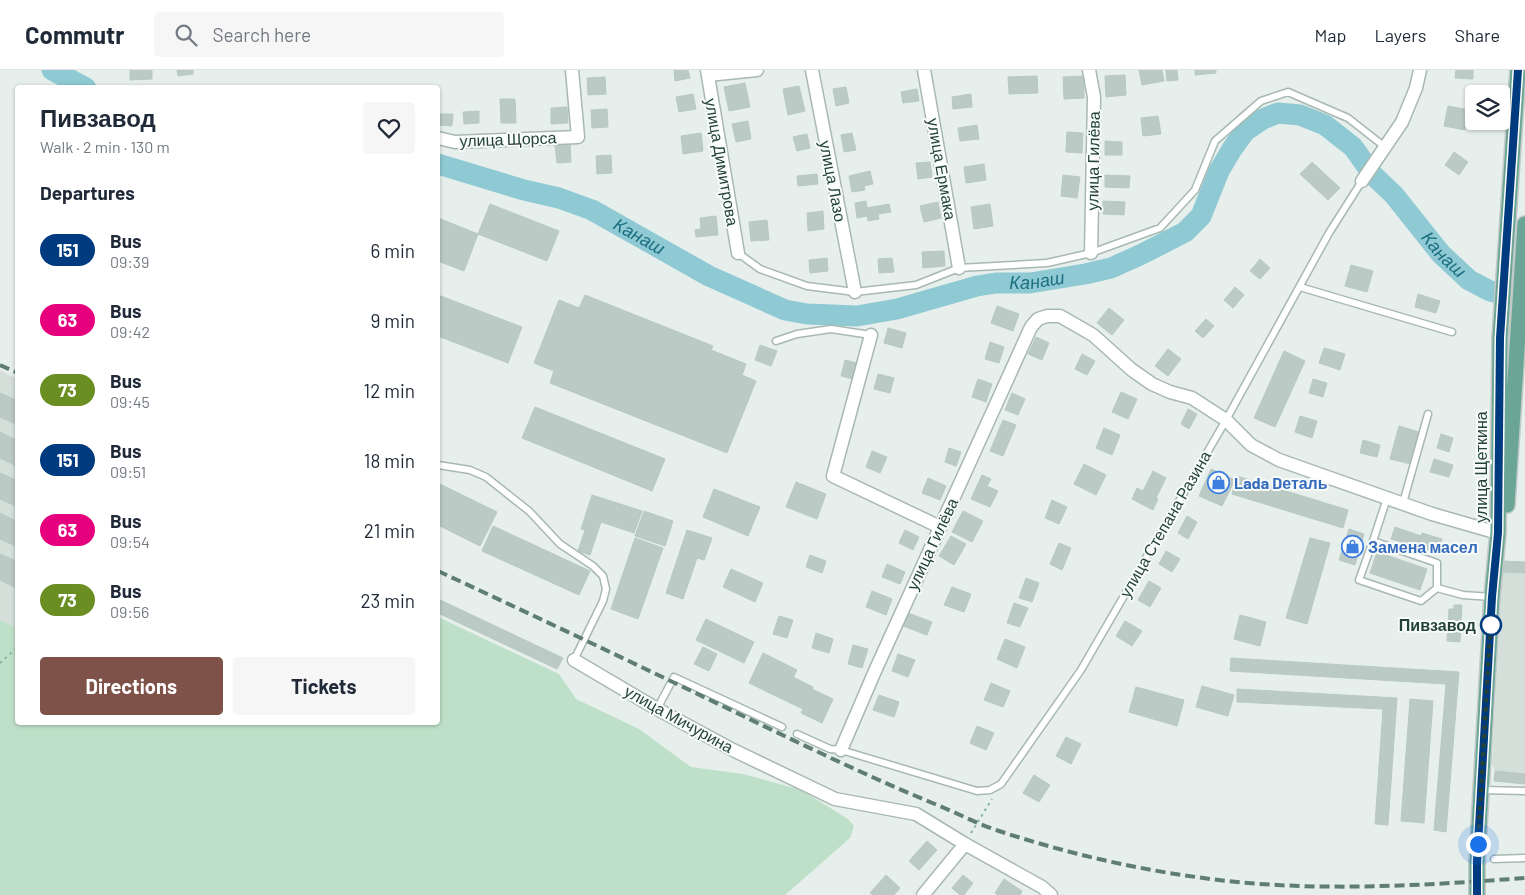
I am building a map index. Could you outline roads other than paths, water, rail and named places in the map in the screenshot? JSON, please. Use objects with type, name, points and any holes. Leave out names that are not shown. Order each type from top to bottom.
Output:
[{"type":"main road","name":"улица Щеткина","points":[[1477,895],[1477,862],[1492,597],[1498,533],[1500,338],[1518,70]]},
{"type":"main road","points":[[1498,533],[1506,526],[1525,224]]},
{"type":"street","name":"улица Щорса","points":[[440,138],[455,142],[578,137],[572,70]]},
{"type":"street","points":[[708,72],[757,70]]},
{"type":"street","name":"улица Лазо","points":[[812,70],[855,292]]},
{"type":"street","name":"улица Ермака","points":[[924,70],[959,268]]},
{"type":"street","name":"улица Гилёва","points":[[1089,70],[1094,97],[1091,253]]},
{"type":"street","name":"улица Степана Разина","points":[[1362,181],[1402,122],[1416,88],[1420,70]]},
{"type":"street","name":"улица Димитрова","points":[[708,72],[738,253]]},
{"type":"street","name":"улица Гилёва","points":[[841,750],[875,670],[1031,327],[1038,319],[1047,316],[1060,316],[1093,335],[1132,370],[1152,384],[1170,392],[1192,398],[1226,420],[1251,445],[1279,460],[1387,498],[1498,533]]},
{"type":"street","points":[[871,335],[833,476],[940,527]]},
{"type":"street","name":"улица Мичурина","points":[[574,660],[733,750],[835,799],[916,814],[964,844],[1042,887],[1051,895]]},
{"type":"street","points":[[923,895],[964,844]]},
{"type":"lane","points":[[738,253],[760,269],[807,286],[855,292],[916,284],[959,268],[1047,263],[1091,253],[1160,228],[1195,190],[1215,141],[1261,102],[1288,92],[1348,118],[1383,149]]},
{"type":"lane","name":"улица Степана Разина","points":[[841,750],[977,790],[990,790],[1001,784],[1080,670],[1226,420],[1329,233],[1362,181]]},
{"type":"lane","points":[[1300,287],[1452,332]]},
{"type":"lane","points":[[776,341],[797,334],[831,329],[871,335]]},
{"type":"lane","points":[[1402,503],[1428,414]]},
{"type":"lane","name":"улица Мичурина","points":[[440,465],[470,470],[486,477],[529,511],[560,544],[593,566],[603,576],[606,589],[603,601],[574,660]]},
{"type":"lane","points":[[1387,498],[1359,580],[1421,601],[1437,588]]},
{"type":"lane","points":[[1373,541],[1437,563],[1437,588]]},
{"type":"lane","points":[[1437,588],[1463,595],[1492,597]]},
{"type":"lane","points":[[657,708],[674,677],[782,727]]},
{"type":"lane","points":[[797,734],[830,749],[841,750]]},
{"type":"lane","points":[[1482,790],[1525,791]]},
{"type":"lane","points":[[1494,859],[1525,858]]},
{"type":"waterway","name":"Канаш","points":[[52,70],[80,85]]},
{"type":"waterway","name":"Канаш","points":[[440,165],[524,190],[559,198],[592,210],[709,276],[785,310],[807,314],[857,316],[897,309],[977,286],[996,283],[1030,283],[1085,274],[1111,268],[1140,255],[1185,232],[1201,216],[1219,171],[1245,131],[1263,119],[1278,113],[1300,115],[1325,125],[1353,147],[1373,175],[1394,195],[1441,254],[1469,280],[1490,291],[1525,299]]},
{"type":"railway","points":[[0,365],[15,372]]},
{"type":"railway","points":[[440,572],[858,771],[981,824],[1048,846],[1097,859],[1171,873],[1237,882],[1278,885],[1401,885],[1525,878]]},
{"type":"place","name":"Lada Dеталь","points":[[1218,483]]},
{"type":"place","name":"Замена масел","points":[[1352,547]]},
{"type":"place","name":"Пивзавод","points":[[1491,625]]}]
